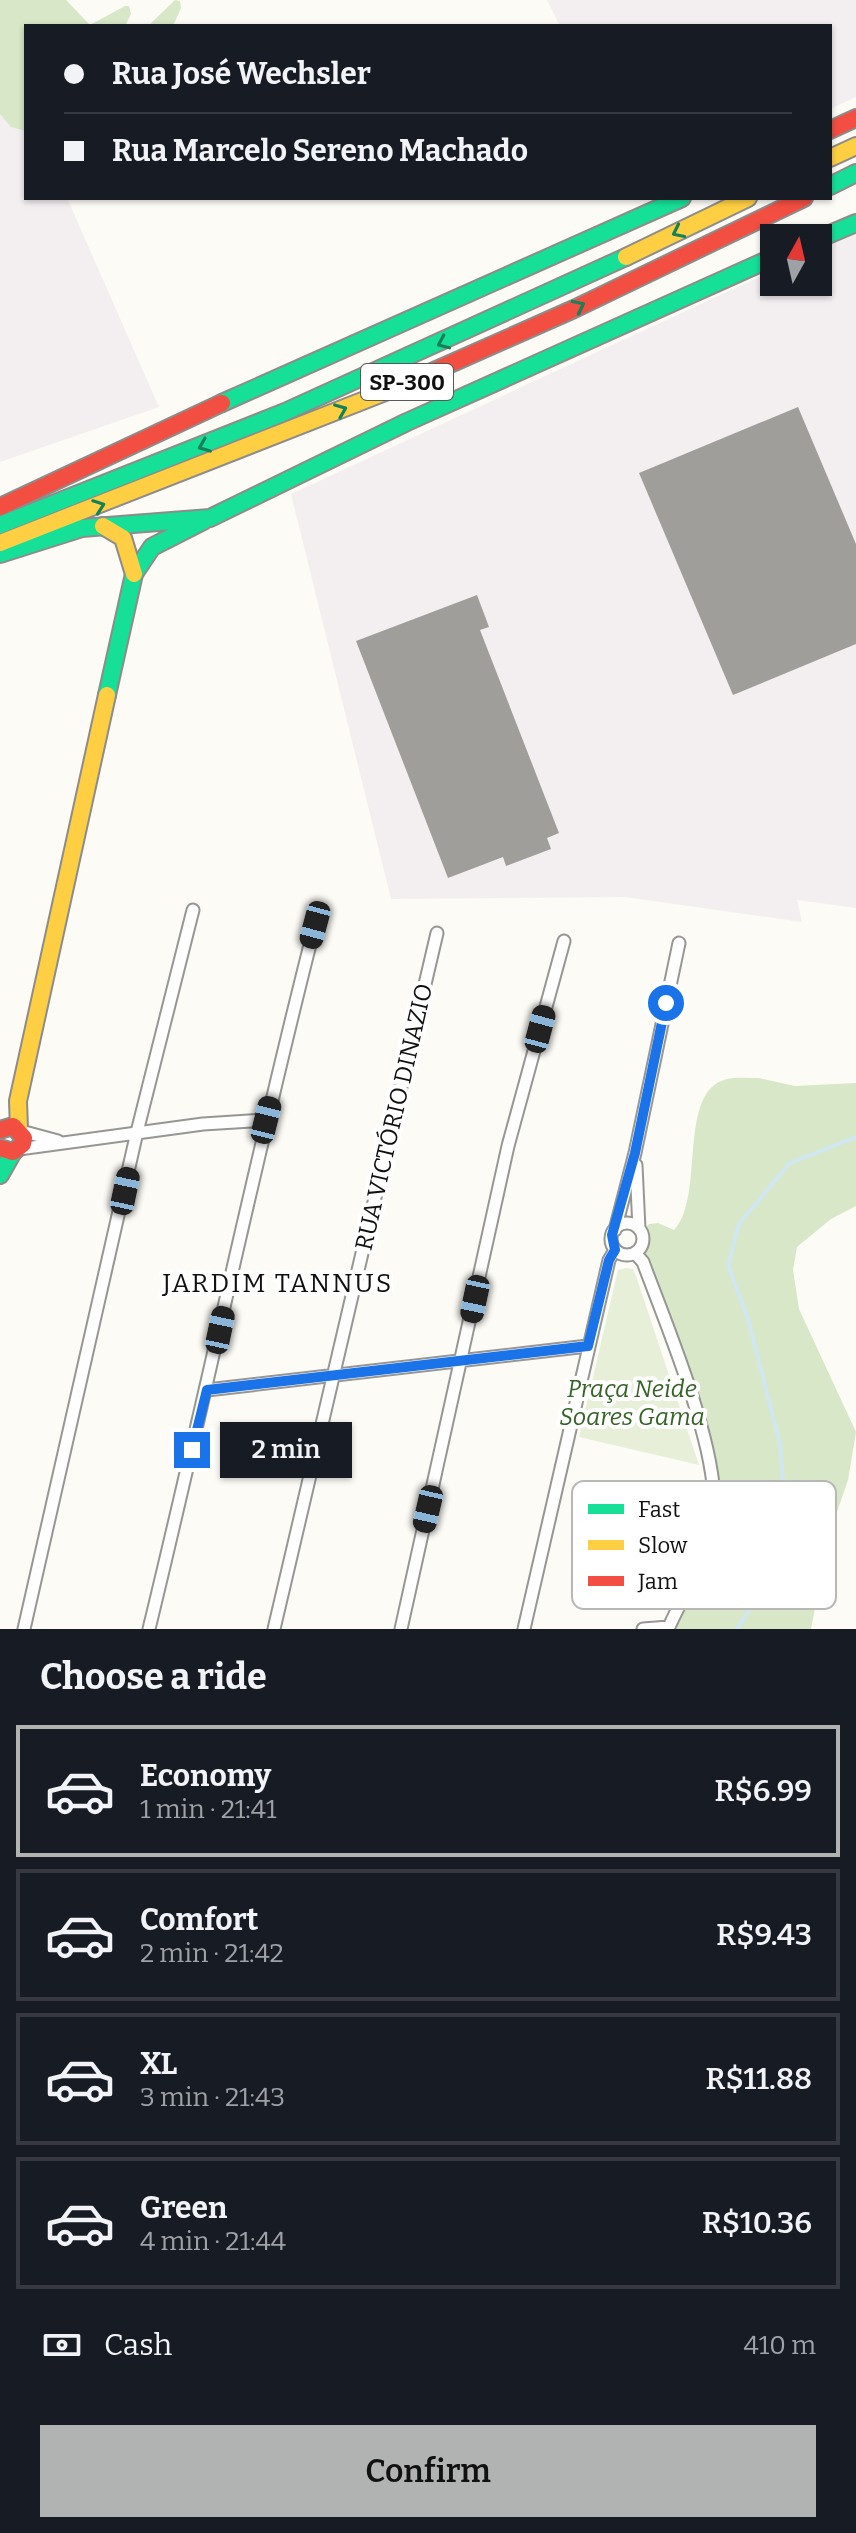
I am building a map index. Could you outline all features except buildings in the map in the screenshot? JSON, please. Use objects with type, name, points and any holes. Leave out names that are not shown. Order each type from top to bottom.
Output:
[{"type":"main road","points":[[832,129],[856,118]]},
{"type":"main road","points":[[832,157],[856,146]]},
{"type":"main road","points":[[832,185],[856,173]]},
{"type":"main road","points":[[0,507],[154,433],[678,200]]},
{"type":"main road","name":"SP-300","points":[[0,525],[320,398],[535,301],[744,200]]},
{"type":"main road","name":"SP-300","points":[[0,543],[166,481],[543,324],[800,200]]},
{"type":"main road","points":[[832,233],[856,223]]},
{"type":"main road","points":[[0,1175],[7,1152],[24,1138],[11,1130],[134,574],[152,547],[407,422],[760,263]]},
{"type":"main road","points":[[0,554],[63,533],[101,526],[210,518]]},
{"type":"main road","points":[[101,526],[119,533],[127,542],[134,574]]},
{"type":"street","points":[[24,1629],[137,1132],[193,910]]},
{"type":"street","points":[[149,1629],[207,1390],[266,1120],[315,925]]},
{"type":"street","name":"RUA VICTÓRIO DINAZIO","points":[[274,1629],[437,933]]},
{"type":"street","points":[[401,1629],[508,1146],[564,941]]},
{"type":"street","points":[[635,1153],[642,1244],[635,1253],[625,1255],[615,1250],[611,1240],[635,1153],[679,943]]},
{"type":"street","points":[[7,1152],[137,1132],[266,1120]]},
{"type":"street","points":[[11,1130],[63,1143]]},
{"type":"street","points":[[615,1230],[624,1224],[639,1229]]},
{"type":"street","points":[[524,1629],[588,1346],[609,1260],[615,1250]]},
{"type":"street","points":[[635,1253],[643,1262],[681,1366],[713,1481]]},
{"type":"street","points":[[207,1390],[588,1346]]},
{"type":"street","points":[[643,1629],[669,1628],[678,1609]]},
{"type":"shaded area","points":[[547,0],[856,0],[856,97],[832,108],[832,24],[559,24]]},
{"type":"shaded area","points":[[0,69],[24,104],[24,200],[68,200],[159,407],[0,462]]},
{"type":"shaded area","points":[[856,232],[856,908],[797,900],[802,922],[625,897],[391,899],[291,494],[760,276],[760,296],[832,296],[832,243]]},
{"type":"green space","points":[[0,0],[66,0],[89,24],[24,24],[24,130],[11,127],[0,114]]},
{"type":"green space","points":[[175,0],[180,1],[181,8],[174,24],[150,24]]},
{"type":"green space","points":[[125,6],[129,6],[131,14],[126,24],[92,24]]},
{"type":"green space","points":[[758,1078],[795,1086],[856,1083],[856,1206],[831,1219],[797,1247],[793,1270],[799,1309],[856,1432],[848,1480],[836,1515],[836,1481],[711,1481],[699,1447],[685,1358],[664,1320],[638,1245],[640,1234],[649,1224],[658,1223],[674,1230],[683,1215],[689,1194],[696,1123],[702,1103],[711,1088],[727,1079]]},
{"type":"green space","name":"Praça Neide Soares Gama","points":[[633,1269],[636,1276],[699,1465],[579,1437],[618,1270]]},
{"type":"green space","points":[[685,1609],[815,1609],[811,1629],[676,1629]]},
{"type":"waterway","points":[[783,1481],[780,1444],[748,1319],[728,1265],[739,1224],[790,1163],[856,1137]]},
{"type":"waterway","points":[[737,1629],[750,1609]]},
{"type":"traffic: fast","points":[[832,185],[856,173]]},
{"type":"traffic: fast","points":[[222,403],[678,200]]},
{"type":"traffic: fast","points":[[832,233],[856,223]]},
{"type":"traffic: fast","points":[[0,525],[285,412],[626,257]]},
{"type":"traffic: fast","points":[[0,554],[82,528],[210,518],[407,422],[760,263]]},
{"type":"traffic: fast","points":[[107,695],[134,574],[152,547],[205,520]]},
{"type":"traffic: fast","points":[[0,1175],[13,1152]]},
{"type":"traffic: slow","points":[[832,157],[856,146]]},
{"type":"traffic: slow","points":[[626,257],[744,200]]},
{"type":"traffic: slow","points":[[0,543],[398,387]]},
{"type":"traffic: slow","points":[[103,526],[123,538],[134,574]]},
{"type":"traffic: slow","points":[[19,1129],[18,1101],[107,695]]},
{"type":"traffic: jam","points":[[832,129],[856,118]]},
{"type":"traffic: jam","points":[[398,387],[574,309],[800,200]]},
{"type":"traffic: jam","points":[[0,507],[222,403]]},
{"type":"traffic: jam","points":[[0,1130],[13,1126],[24,1138],[23,1144],[13,1152],[0,1148]]},
{"type":"district","name":"JARDIM TANNUS","points":[[278,1283]]},
{"type":"route","points":[[192,1450],[207,1390],[588,1346],[609,1260],[615,1250],[612,1235],[635,1153],[666,1003]]}]
